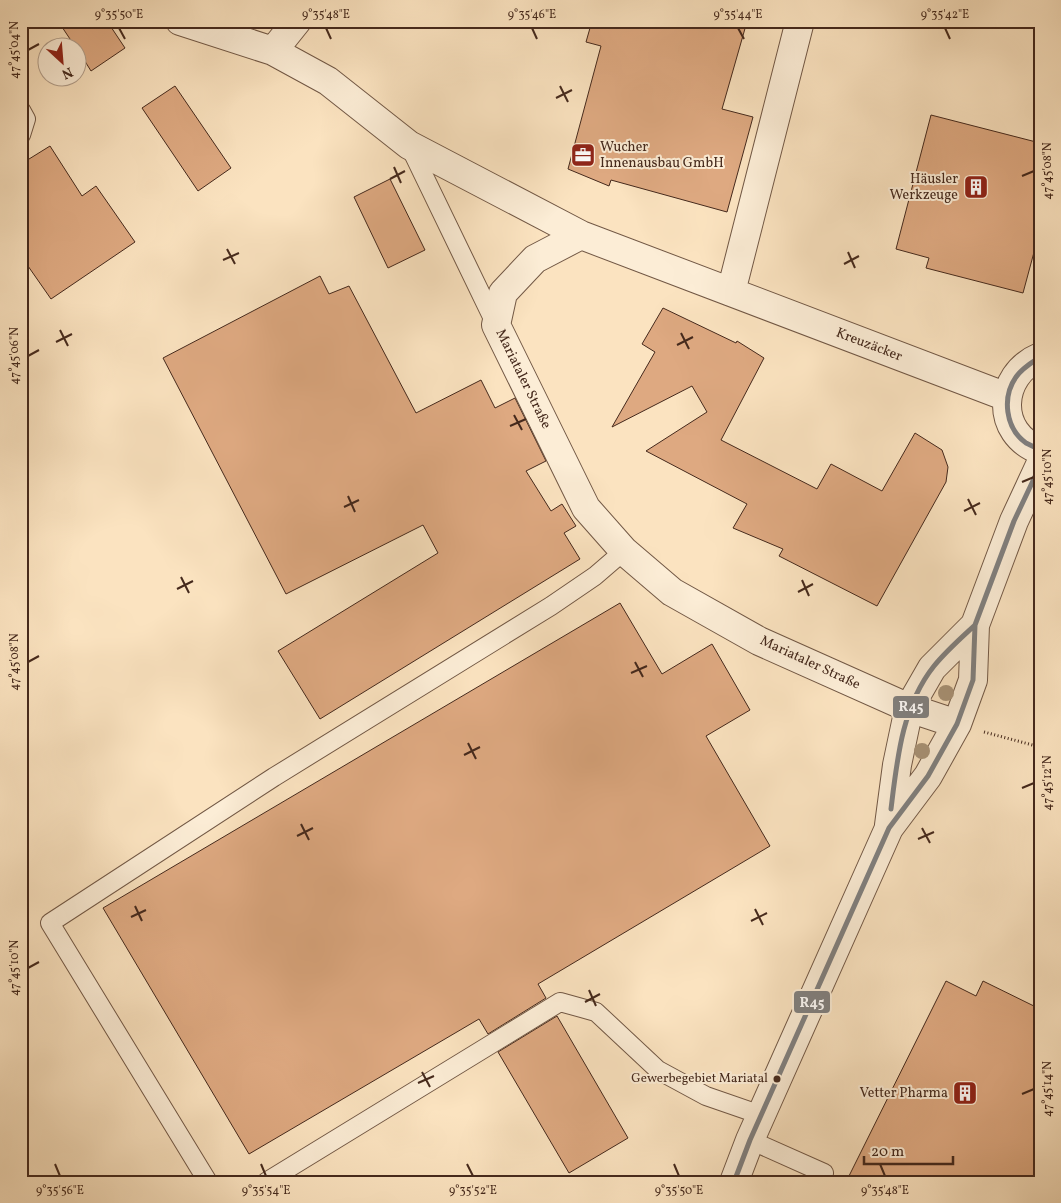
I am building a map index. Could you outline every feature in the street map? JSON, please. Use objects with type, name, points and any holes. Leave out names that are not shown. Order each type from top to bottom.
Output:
[{"type":"street","points":[[180,21],[273,51],[328,82],[409,145],[581,235]]},
{"type":"street","points":[[273,51],[297,21]]},
{"type":"street","points":[[731,292],[800,21]]},
{"type":"street","name":"Kreuzäcker","points":[[581,235],[1007,397]]},
{"type":"street","name":"Mariataler Straße","points":[[581,235],[535,259],[503,293],[496,325],[586,508],[624,551],[672,592],[759,641],[909,708],[957,724]]},
{"type":"street","points":[[1040,357],[1031,361],[1020,370],[1011,382],[1007,397],[1007,412],[1012,426],[1020,438],[1032,447],[1040,450]]},
{"type":"street","points":[[734,1182],[750,1140],[889,828],[928,776],[957,724],[973,680],[975,625],[1014,521],[1040,465]]},
{"type":"street","points":[[889,828],[897,765],[909,708],[932,668],[975,625]]},
{"type":"lane","points":[[21,110],[26,119],[21,135]]},
{"type":"lane","points":[[409,145],[496,325]]},
{"type":"lane","points":[[208,1182],[50,923],[274,777],[551,606],[595,576],[624,551]]},
{"type":"lane","points":[[266,1182],[560,1002],[596,1012],[658,1070],[706,1096],[761,1115]]},
{"type":"lane","points":[[750,1140],[824,1173],[821,1182]]},
{"type":"path","points":[[957,724],[1040,747]]},
{"type":"building","points":[[58,21],[107,21],[125,48],[91,71],[88,66],[88,38],[69,38]]},
{"type":"building","points":[[592,21],[733,21],[746,25],[722,109],[753,117],[727,212],[611,180],[609,186],[568,169],[601,46],[586,42]]},
{"type":"building","points":[[175,86],[231,168],[198,191],[142,108]]},
{"type":"building","name":"Häusler Werkzeuge","points":[[931,115],[1040,143],[1040,230],[1023,293],[926,268],[929,258],[896,249]]},
{"type":"building","points":[[50,146],[82,196],[96,186],[135,242],[51,299],[21,256],[21,164]]},
{"type":"building","points":[[390,179],[425,250],[388,268],[354,197]]},
{"type":"building","points":[[320,276],[329,294],[349,286],[416,413],[481,380],[495,408],[515,398],[546,461],[526,471],[551,511],[562,504],[576,526],[564,533],[580,559],[320,719],[278,651],[438,553],[423,525],[286,594],[163,358]]},
{"type":"building","points":[[663,308],[736,343],[737,341],[764,358],[721,440],[817,489],[831,464],[882,491],[915,433],[942,450],[948,467],[946,482],[877,606],[779,556],[783,549],[733,528],[747,504],[646,451],[707,412],[692,386],[612,427],[655,352],[642,344]]},
{"type":"building","points":[[620,603],[662,674],[712,644],[750,710],[706,736],[770,846],[538,984],[546,998],[488,1034],[479,1019],[249,1154],[103,908]]},
{"type":"building","name":"Vetter Pharma","points":[[946,981],[976,996],[983,981],[1040,1009],[1040,1182],[846,1182]]},
{"type":"building","points":[[557,1016],[628,1138],[569,1173],[498,1052]]},
{"type":"transit line","name":"R45","points":[[1040,357],[1024,368],[1016,377],[1007,403],[1010,421],[1019,437],[1040,450]]},
{"type":"transit line","name":"R45","points":[[734,1182],[750,1140],[889,828],[928,776],[957,724],[973,680],[975,625],[1014,521],[1040,466]]},
{"type":"transit line","name":"R45","points":[[891,809],[903,734],[915,698],[934,666],[975,625]]},
{"type":"place","name":"Wucher Innenausbau GmbH","points":[[583,155]]},
{"type":"place","name":"Häusler Werkzeuge","points":[[976,187]]},
{"type":"place","name":"Gewerbegebiet Mariatal","points":[[777,1079]]},
{"type":"place","name":"Vetter Pharma","points":[[965,1093]]}]
